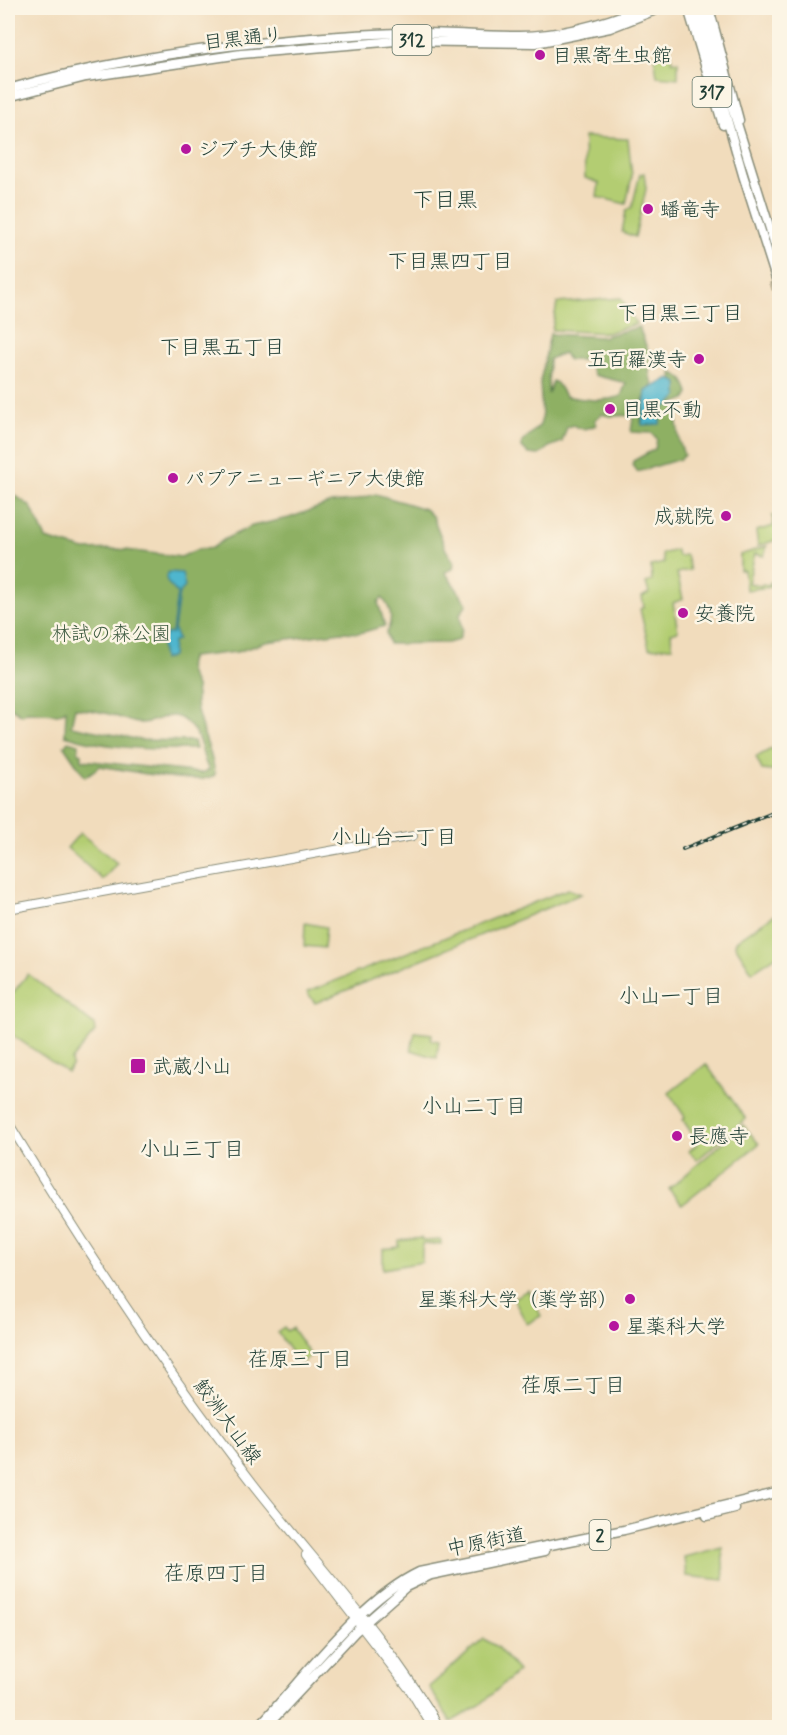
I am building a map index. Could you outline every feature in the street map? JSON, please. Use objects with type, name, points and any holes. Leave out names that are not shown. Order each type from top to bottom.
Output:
[{"type":"main road","name":"目黒通り","points":[[8,89],[72,72],[244,46],[396,33],[536,35],[609,21],[642,8]]},
{"type":"main road","name":"目黒通り","points":[[8,98],[86,77],[241,54],[396,40],[536,43],[610,28],[661,8]]},
{"type":"main road","name":"317","points":[[687,8],[726,136],[742,175]]},
{"type":"main road","name":"317","points":[[695,8],[742,175],[780,291]]},
{"type":"main road","name":"317","points":[[701,8],[780,261]]},
{"type":"main road","name":"317","points":[[709,8],[736,108],[746,158]]},
{"type":"main road","points":[[8,909],[413,836]]},
{"type":"main road","name":"鮫洲大山線","points":[[8,1122],[71,1222],[206,1421],[361,1621],[410,1690],[433,1728]]},
{"type":"main road","name":"鮫洲大山線","points":[[8,1130],[203,1424],[415,1687],[440,1728]]},
{"type":"main road","name":"中原街道","points":[[257,1728],[399,1582],[424,1570],[624,1530],[780,1492]]},
{"type":"main road","name":"中原街道","points":[[265,1728],[361,1621],[406,1587],[431,1575],[626,1535],[780,1498]]},
{"type":"green space","points":[[670,47],[672,61],[678,62],[678,78],[657,76],[654,55]]},
{"type":"green space","points":[[584,137],[628,139],[632,176],[626,204],[597,197],[599,183],[585,178]]},
{"type":"green space","points":[[644,173],[646,189],[635,237],[622,232],[626,211],[632,207],[640,174]]},
{"type":"green space","points":[[621,298],[636,324],[607,333],[552,330],[557,303]]},
{"type":"green space","points":[[639,327],[648,351],[650,378],[653,383],[643,401],[641,422],[644,423],[645,407],[673,383],[672,373],[679,376],[685,384],[689,394],[686,399],[675,403],[679,441],[684,455],[680,459],[637,472],[632,465],[633,461],[655,449],[657,439],[652,433],[631,432],[633,417],[602,414],[595,420],[596,425],[590,428],[581,429],[573,425],[567,427],[562,442],[549,447],[539,455],[529,454],[522,447],[522,442],[540,425],[542,418],[540,382],[550,334],[602,337]],"holes":[[[564,353],[568,360],[588,360],[594,375],[626,383],[621,396],[600,400],[565,396],[557,383],[553,381],[548,394],[549,359]]]},
{"type":"green space","name":"林試の森公園","points":[[8,493],[31,507],[46,539],[85,550],[118,549],[181,557],[196,550],[212,548],[252,526],[289,518],[331,503],[351,501],[376,494],[425,509],[433,517],[446,550],[454,562],[453,569],[445,572],[467,604],[460,614],[462,630],[459,640],[448,643],[389,644],[386,633],[390,624],[390,615],[388,606],[382,598],[378,602],[385,626],[360,633],[342,632],[266,642],[237,652],[191,657],[188,666],[197,689],[199,720],[214,765],[215,775],[207,778],[178,778],[100,766],[85,777],[64,746],[68,741],[79,744],[78,752],[82,754],[82,760],[202,773],[209,770],[197,736],[180,718],[166,716],[136,723],[103,712],[75,708],[71,726],[141,740],[194,741],[196,749],[130,748],[81,740],[65,735],[66,710],[58,714],[26,712],[22,715],[8,706]]},
{"type":"green space","points":[[779,515],[779,539],[758,546],[756,531],[774,526],[772,516]]},
{"type":"green space","points":[[767,546],[764,556],[755,554],[748,583],[761,586],[762,584],[769,585],[770,582],[779,586],[746,590],[744,570],[740,570],[740,555]]},
{"type":"green space","points":[[676,550],[678,556],[686,555],[690,570],[677,573],[683,599],[673,603],[678,631],[671,633],[672,647],[649,648],[640,609],[644,607],[642,597],[649,593],[646,583],[652,581],[651,566],[664,563],[662,554]]},
{"type":"green space","points":[[779,745],[779,772],[762,770],[756,757]]},
{"type":"green space","points":[[80,833],[117,863],[103,880],[67,848]]},
{"type":"green space","points":[[568,889],[581,894],[315,1003],[307,992]]},
{"type":"green space","points":[[774,915],[779,918],[779,954],[752,972],[735,945],[736,941]]},
{"type":"green space","points":[[305,923],[326,927],[324,948],[304,946]]},
{"type":"green space","points":[[28,974],[94,1025],[95,1032],[71,1060],[72,1066],[67,1072],[8,1032],[8,999]]},
{"type":"green space","points":[[415,1032],[432,1034],[431,1040],[439,1041],[437,1058],[411,1050]]},
{"type":"green space","points":[[706,1064],[746,1119],[697,1160],[689,1151],[698,1143],[669,1093]]},
{"type":"green space","points":[[743,1125],[759,1144],[682,1205],[669,1189]]},
{"type":"green space","points":[[421,1238],[422,1241],[441,1240],[441,1244],[422,1244],[422,1262],[383,1269],[383,1249],[399,1247],[399,1241]]},
{"type":"green space","points":[[528,1290],[541,1316],[527,1324],[513,1298]]},
{"type":"green space","points":[[284,1327],[287,1331],[292,1328],[311,1356],[299,1364],[277,1332]]},
{"type":"green space","points":[[722,1547],[724,1580],[686,1576],[684,1557]]},
{"type":"green space","points":[[484,1639],[497,1647],[518,1671],[480,1705],[451,1722],[429,1687]]},
{"type":"water","points":[[669,378],[678,383],[678,396],[660,410],[660,424],[642,425],[646,391]]},
{"type":"water","points":[[169,572],[182,573],[185,587],[179,593],[174,630],[178,640],[173,641],[172,656],[163,660],[161,642],[166,634],[172,633],[177,593],[167,582],[166,576]]},
{"type":"tunnel","points":[[773,281],[780,302]]},
{"type":"railway","points":[[683,849],[780,810]]},
{"type":"place","name":"目黒寄生虫館","points":[[540,55]]},
{"type":"place","name":"ジブチ大使館","points":[[186,149]]},
{"type":"place","name":"蟠竜寺","points":[[648,209]]},
{"type":"place","name":"五百羅漢寺","points":[[699,359]]},
{"type":"place","name":"目黒不動","points":[[610,409]]},
{"type":"place","name":"パプアニューギニア大使館","points":[[173,478]]},
{"type":"place","name":"成就院","points":[[726,516]]},
{"type":"place","name":"安養院","points":[[683,613]]},
{"type":"place","name":"武蔵小山","points":[[138,1066]]},
{"type":"place","name":"長應寺","points":[[677,1136]]},
{"type":"place","name":"星薬科大学（薬学部）","points":[[630,1299]]},
{"type":"place","name":"星薬科大学","points":[[614,1326]]},
{"type":"district","name":"下目黒","points":[[445,199]]},
{"type":"district","name":"下目黒四丁目","points":[[450,261]]},
{"type":"district","name":"下目黒三丁目","points":[[680,313]]},
{"type":"district","name":"下目黒五丁目","points":[[222,347]]},
{"type":"district","name":"小山台一丁目","points":[[394,837]]},
{"type":"district","name":"小山一丁目","points":[[671,996]]},
{"type":"district","name":"小山二丁目","points":[[474,1106]]},
{"type":"district","name":"小山三丁目","points":[[192,1149]]},
{"type":"district","name":"荏原三丁目","points":[[300,1359]]},
{"type":"district","name":"荏原二丁目","points":[[573,1385]]},
{"type":"district","name":"荏原四丁目","points":[[216,1573]]}]
